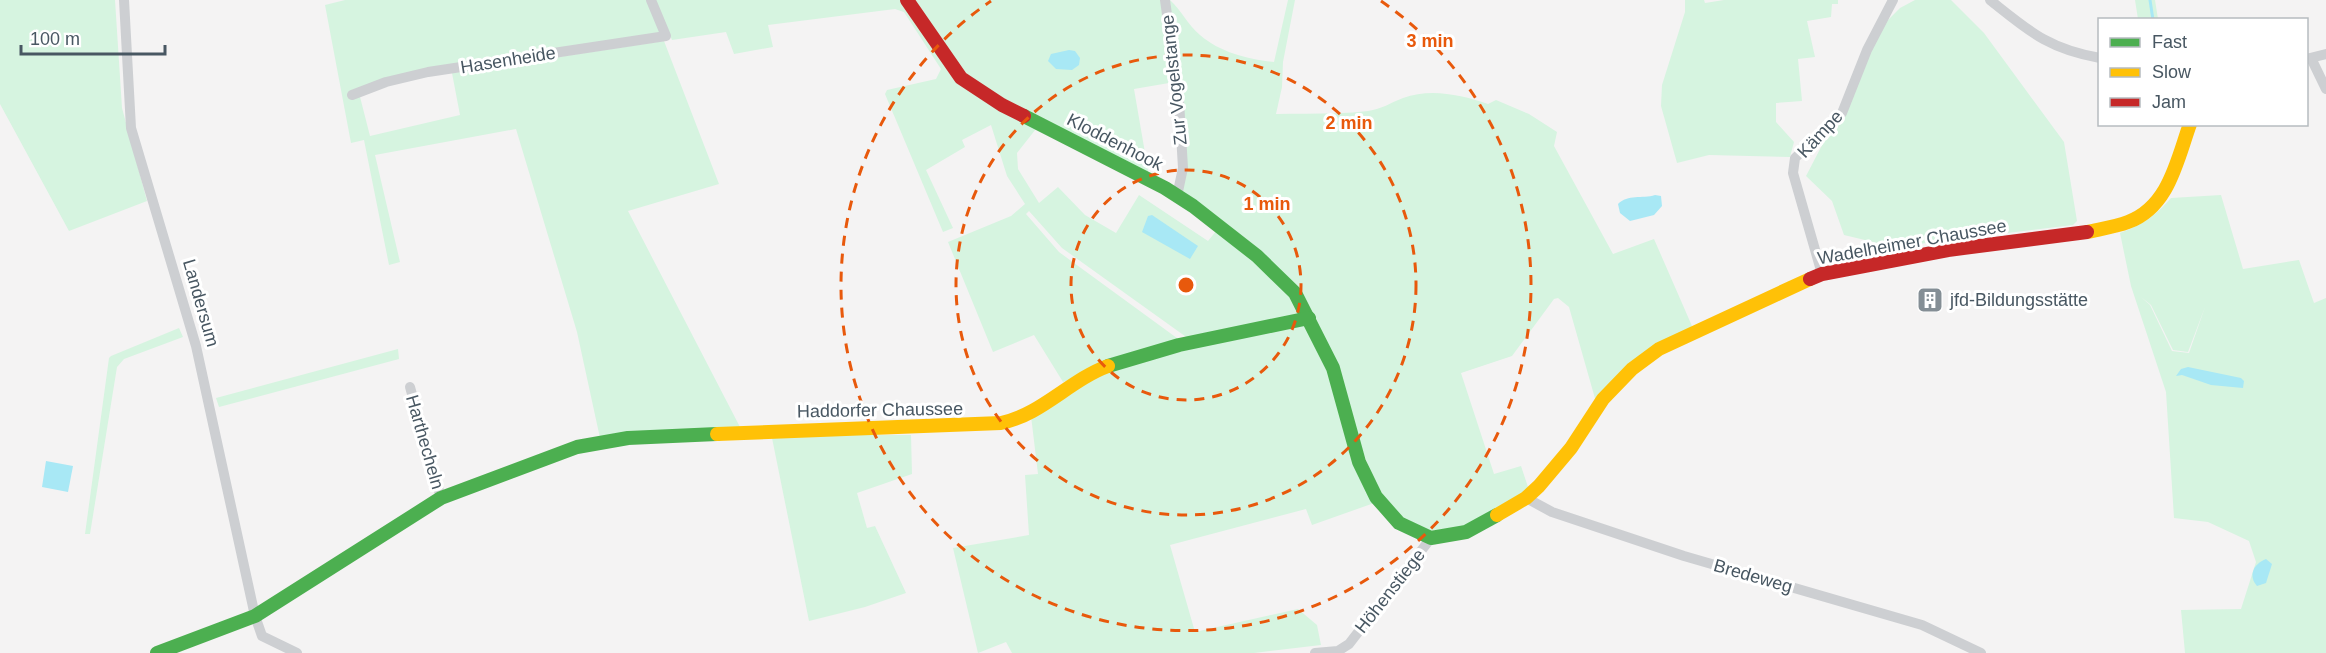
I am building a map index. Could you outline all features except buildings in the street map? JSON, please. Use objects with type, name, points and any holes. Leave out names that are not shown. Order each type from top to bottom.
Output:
[{"type":"street","name":"Landersum","points":[[124,0],[131,128],[196,346],[255,616]]},
{"type":"street","name":"Hasenheide","points":[[352,95],[386,82],[428,72],[666,36],[651,0]]},
{"type":"street","name":"Kloddenhook","points":[[907,0],[961,78],[1002,105],[1178,196],[1193,206],[1257,256],[1295,293],[1309,318]]},
{"type":"street","name":"Zur Vogelstange","points":[[1165,0],[1179,101],[1183,157],[1178,196]]},
{"type":"street","name":"Kämpe","points":[[1822,274],[1793,173],[1795,159],[1842,113],[1867,50],[1893,0]]},
{"type":"street","points":[[1990,0],[2050,44],[2074,53],[2098,57]]},
{"type":"street","points":[[2326,54],[2309,59],[2326,88]]},
{"type":"street","name":"Wadelheimer Chaussee","points":[[1431,538],[1466,532],[1526,498],[1571,448],[1604,399],[1632,369],[1659,349],[1822,274],[1948,250],[2087,232],[2128,222],[2142,215],[2159,200],[2171,179],[2189,126]]},
{"type":"street","points":[[1309,318],[1333,368],[1359,462],[1376,496],[1399,523],[1431,538]]},
{"type":"street","name":"Haddorfer Chaussee","points":[[441,498],[577,447],[628,438],[828,428],[984,425],[1005,422],[1024,414],[1101,368],[1188,342],[1309,318]]},
{"type":"street","name":"Harthecheln","points":[[410,387],[441,498]]},
{"type":"street","points":[[157,653],[255,616],[441,498]]},
{"type":"street","name":"Bredeweg","points":[[1526,498],[1552,512],[1684,556],[1922,626],[1981,653]]},
{"type":"street","name":"Höhenstiege","points":[[1315,653],[1339,652],[1349,644],[1431,538]]},
{"type":"street","points":[[255,616],[262,636],[297,653]]},
{"type":"green space","points":[[0,0],[115,0],[122,108],[147,201],[69,231],[0,104]]},
{"type":"green space","points":[[345,0],[649,0],[661,34],[358,89],[370,136],[460,115],[452,73],[664,41],[719,184],[628,211],[740,427],[600,438],[577,332],[516,129],[375,155],[400,262],[389,265],[364,140],[351,143],[325,5]]},
{"type":"green space","points":[[655,0],[1161,0],[1169,83],[1134,89],[1149,176],[1043,120],[1017,153],[1018,169],[1039,203],[1058,187],[1085,215],[1116,233],[1139,195],[1208,241],[1217,230],[1292,295],[1331,371],[1377,502],[1312,525],[1306,509],[1170,545],[1195,632],[1298,609],[1317,625],[1321,645],[1254,653],[1012,653],[1006,642],[978,653],[953,548],[1029,535],[1025,475],[1038,474],[1031,416],[1101,372],[1189,339],[1062,248],[1029,211],[1026,214],[1059,252],[1181,341],[1063,382],[1034,335],[993,352],[948,242],[1011,216],[1025,204],[1007,176],[991,125],[962,140],[965,147],[926,170],[953,228],[943,232],[885,94],[887,90],[936,79],[941,69],[904,12],[895,9],[768,25],[773,47],[734,54],[726,32],[672,40]]},
{"type":"green space","points":[[1170,0],[1196,31],[1208,41],[1226,51],[1274,62],[1288,0],[1295,0],[1276,114],[1368,111],[1414,95],[1435,93],[1488,104],[1496,100],[1529,114],[1557,132],[1554,146],[1613,254],[1654,239],[1692,326],[1596,402],[1569,307],[1558,298],[1554,299],[1512,356],[1461,373],[1494,474],[1521,466],[1529,490],[1467,527],[1432,534],[1401,521],[1379,494],[1312,316],[1181,194]]},
{"type":"green space","points":[[1685,0],[1704,0],[1705,3],[1724,0],[1838,0],[1838,4],[1832,4],[1831,17],[1807,21],[1815,57],[1798,59],[1802,101],[1776,103],[1776,122],[1794,142],[1790,157],[1709,155],[1677,163],[1661,106],[1662,85],[1685,12]]},
{"type":"green space","points":[[1915,0],[1951,0],[1984,33],[2064,142],[2077,221],[2073,225],[1894,247],[1844,235],[1832,201],[1806,176],[1886,22],[1900,8]]},
{"type":"green space","points":[[2135,0],[2155,0],[2158,18],[2138,18]]},
{"type":"green space","points":[[2221,195],[2243,269],[2299,260],[2314,303],[2326,298],[2326,653],[2185,653],[2181,610],[2241,609],[2256,562],[2249,541],[2208,522],[2174,518],[2166,392],[2131,286],[2120,233],[2148,219],[2171,198]],"holes":[[[2141,297],[2151,305],[2173,350],[2188,352],[2205,307],[2189,353],[2172,351],[2150,305]]]},
{"type":"green space","points":[[179,328],[183,337],[124,359],[117,367],[90,534],[85,534],[109,358]]},
{"type":"green space","points":[[398,349],[399,359],[219,407],[216,398]]},
{"type":"green space","points":[[825,435],[911,435],[912,474],[857,493],[867,528],[875,526],[906,593],[865,607],[809,621],[772,438]]},
{"type":"water","points":[[1075,51],[1080,58],[1079,65],[1072,70],[1056,69],[1048,61],[1051,54]]},
{"type":"water","points":[[1661,196],[1662,206],[1654,215],[1630,221],[1620,213],[1618,204],[1622,201]]},
{"type":"water","points":[[1152,215],[1198,246],[1190,259],[1142,232],[1148,216]]},
{"type":"water","points":[[2188,367],[2241,378],[2244,381],[2243,388],[2211,385],[2182,375],[2176,376],[2181,369]]},
{"type":"water","points":[[46,461],[73,466],[68,492],[42,487]]},
{"type":"water","points":[[2266,559],[2272,564],[2266,583],[2257,586],[2254,582],[2253,571]]},
{"type":"waterway","points":[[2150,0],[2153,18]]},
{"type":"traffic: fast","points":[[1024,116],[1165,188],[1193,206],[1257,256],[1295,293],[1333,368],[1359,462],[1376,497],[1399,523],[1431,538],[1466,532],[1497,515]]},
{"type":"traffic: fast","points":[[1108,366],[1179,345],[1309,318]]},
{"type":"traffic: fast","points":[[157,653],[255,616],[441,498],[577,447],[628,438],[717,434]]},
{"type":"traffic: slow","points":[[2087,232],[2128,222],[2142,215],[2153,205],[2170,181],[2189,126]]},
{"type":"traffic: slow","points":[[1497,515],[1526,498],[1539,486],[1571,448],[1603,399],[1632,369],[1659,349],[1810,279]]},
{"type":"traffic: slow","points":[[717,434],[1001,423],[1029,413],[1094,372],[1108,366]]},
{"type":"traffic: jam","points":[[907,0],[961,78],[1002,105],[1024,116]]},
{"type":"traffic: jam","points":[[1810,279],[1822,274],[1948,250],[2087,232]]},
{"type":"place","name":"jfd-Bildungsstätte","points":[[1930,300]]}]
